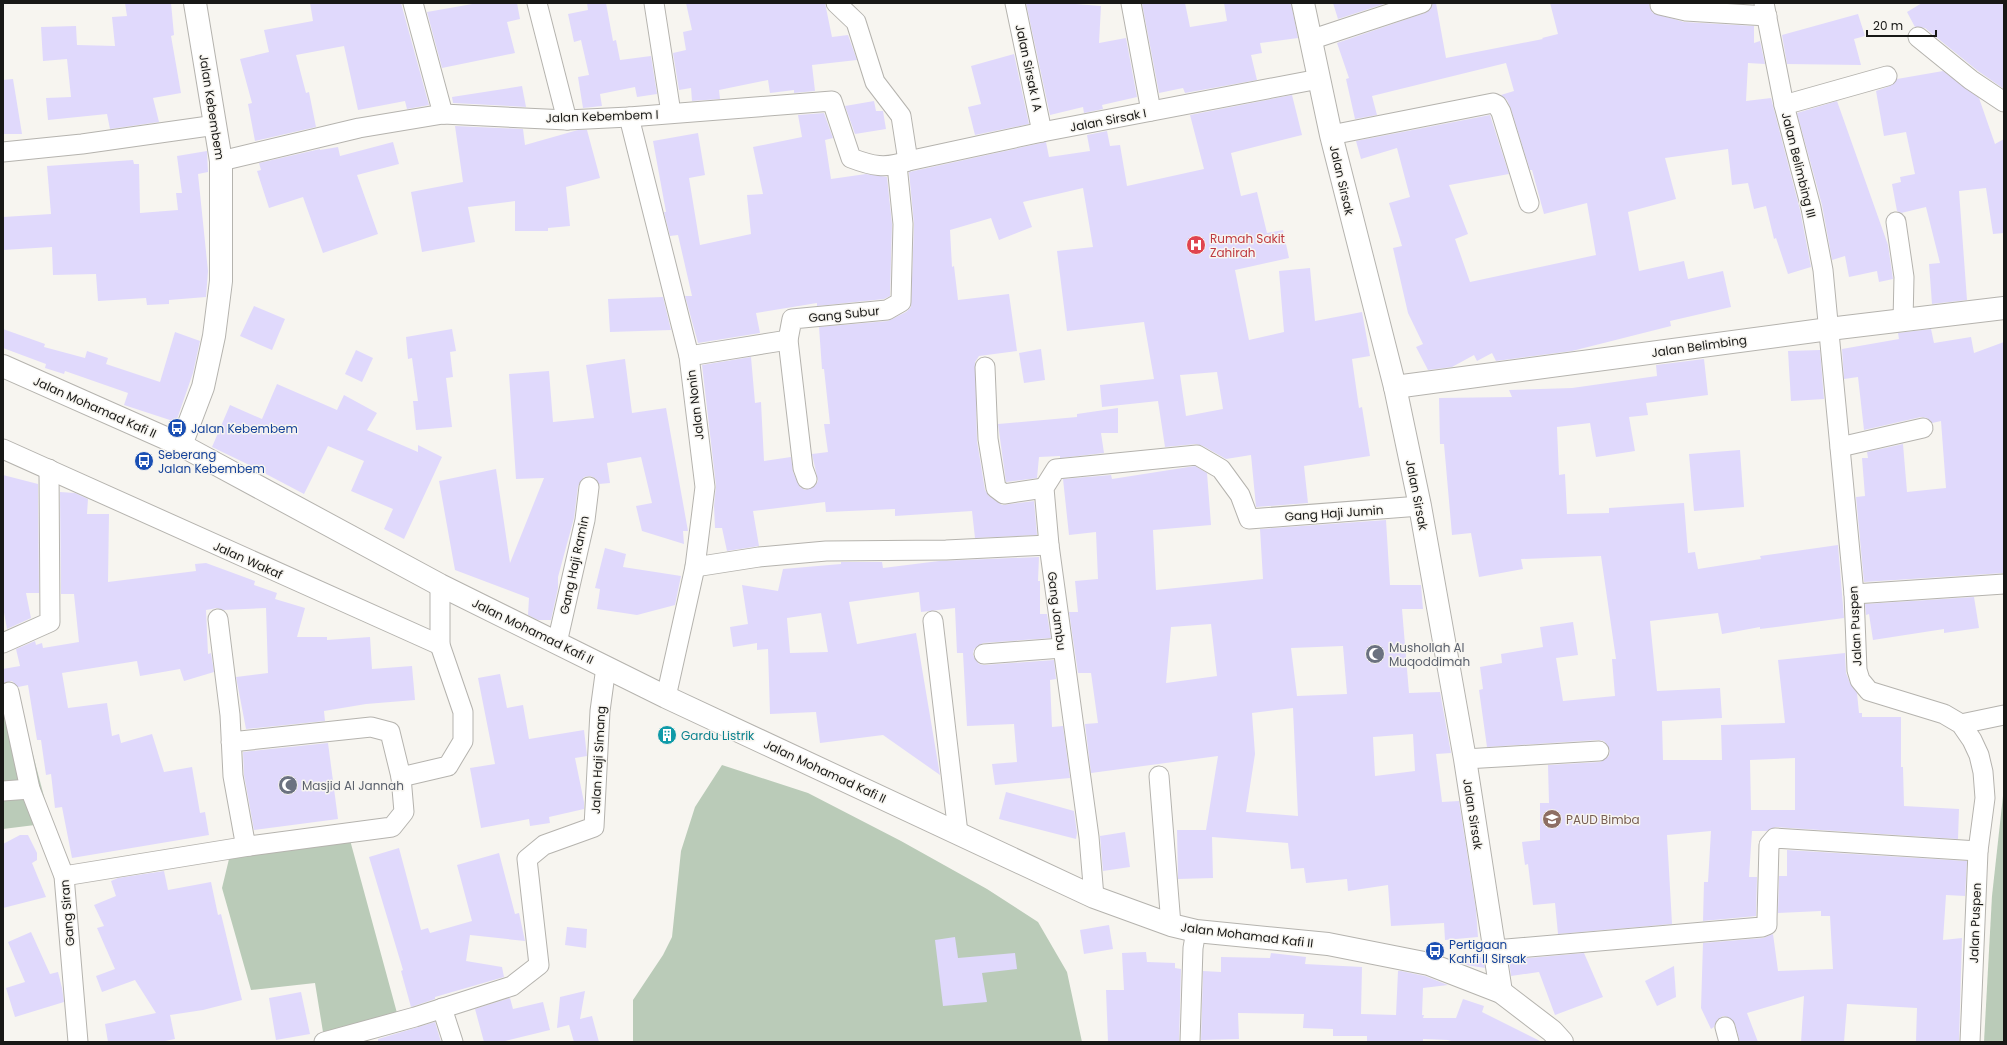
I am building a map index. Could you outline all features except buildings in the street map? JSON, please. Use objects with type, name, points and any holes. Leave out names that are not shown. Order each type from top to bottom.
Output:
[{"type":"street","name":"Jalan Kebembem","points":[[181,446],[203,387],[214,336],[222,281],[221,161],[195,3]]},
{"type":"street","points":[[413,3],[443,114]]},
{"type":"street","points":[[537,3],[567,120]]},
{"type":"street","points":[[654,3],[671,113]]},
{"type":"street","points":[[836,3],[856,22],[875,82],[901,116],[903,163]]},
{"type":"street","name":"Jalan Sirsak I A","points":[[1015,3],[1042,132]]},
{"type":"street","points":[[1131,3],[1151,111]]},
{"type":"street","name":"Jalan Sirsak","points":[[1304,3],[1310,40],[1331,135],[1395,387],[1420,506],[1465,759],[1501,992]]},
{"type":"street","points":[[1310,40],[1422,3]]},
{"type":"street","points":[[1660,5],[1686,11],[1765,9]]},
{"type":"street","name":"Jalan Belimbing III","points":[[1765,9],[1784,105],[1811,208],[1823,270],[1829,329]]},
{"type":"street","points":[[1918,37],[1971,80],[2004,102]]},
{"type":"street","points":[[1784,105],[1887,76]]},
{"type":"street","name":"Jalan Sirsak I","points":[[903,163],[1042,132],[1319,79]]},
{"type":"street","name":"Jalan Kebembem I","points":[[221,161],[359,128],[443,114],[567,120],[629,117],[832,101],[851,158],[874,167],[903,163]]},
{"type":"street","points":[[1331,135],[1493,103],[1497,105],[1501,112],[1528,203]]},
{"type":"street","name":"Jalan Nonin","points":[[629,117],[689,356],[705,487],[695,567],[666,697]]},
{"type":"street","points":[[3,152],[82,144],[216,125]]},
{"type":"street","name":"Gang Subur","points":[[788,340],[792,319],[887,310],[901,302],[903,163]]},
{"type":"street","points":[[1896,222],[1904,277],[1903,321]]},
{"type":"street","name":"Jalan Belimbing","points":[[1395,387],[1829,329],[2004,308]]},
{"type":"street","name":"Jalan Puspen","points":[[1829,329],[1854,594],[1857,670],[1860,680],[1864,687],[1869,691],[1944,714],[1961,724],[1972,740],[1979,755],[1983,772],[1985,798],[1978,851],[1970,1042]]},
{"type":"street","points":[[689,356],[788,340],[803,468],[807,479]]},
{"type":"street","name":"Jalan Mohamad Kafi II","points":[[3,366],[181,446],[440,591],[557,643],[604,677],[666,697],[1094,897],[1171,925],[1196,931],[1328,944],[1429,964],[1501,992],[1552,1031],[1562,1042]]},
{"type":"street","points":[[985,367],[988,439],[996,488],[1004,494],[1044,488]]},
{"type":"street","points":[[1840,447],[1923,428]]},
{"type":"street","name":"Jalan Wakaf","points":[[3,449],[182,531],[440,639]]},
{"type":"street","name":"Gang Haji Jumin","points":[[1044,488],[1056,469],[1197,455],[1221,469],[1240,494],[1249,519],[1420,506]]},
{"type":"street","points":[[3,643],[50,622],[49,469]]},
{"type":"street","name":"Gang Haji Ramin","points":[[557,643],[585,520],[589,487]]},
{"type":"street","name":"Gang Jambu","points":[[1044,488],[1049,545],[1062,648],[1089,837],[1094,897]]},
{"type":"street","points":[[695,567],[759,557],[826,551],[946,550],[1049,545]]},
{"type":"street","points":[[1854,594],[2004,584]]},
{"type":"street","points":[[401,777],[448,766],[464,741],[463,712],[440,639],[440,591]]},
{"type":"street","points":[[218,619],[230,715],[233,776],[243,838],[249,846]]},
{"type":"street","points":[[933,621],[958,833]]},
{"type":"street","points":[[984,654],[1062,648]]},
{"type":"street","name":"Jalan Haji Simang","points":[[324,1042],[415,1017],[512,986],[539,965],[527,859],[544,845],[594,826],[600,711],[604,677]]},
{"type":"street","name":"Gang Siran","points":[[9,692],[30,789],[64,876],[78,1042]]},
{"type":"street","points":[[1961,724],[2004,715]]},
{"type":"street","points":[[64,876],[249,846],[392,826],[404,812],[401,777],[390,732],[371,727],[231,742]]},
{"type":"street","points":[[1465,759],[1599,751]]},
{"type":"street","points":[[1159,776],[1171,925]]},
{"type":"street","points":[[3,791],[30,789]]},
{"type":"street","points":[[1494,950],[1762,928],[1767,925],[1768,919],[1769,845],[1775,838],[1978,851]]},
{"type":"street","points":[[1190,1042],[1193,948],[1196,931]]},
{"type":"street","points":[[442,1008],[453,1042]]},
{"type":"green space","points":[[18,698],[51,823],[3,829],[3,700]]},
{"type":"green space","points":[[722,765],[808,793],[901,841],[987,889],[1038,922],[1067,972],[1082,1042],[633,1042],[633,1000],[663,955],[672,937],[681,851],[695,807]]},
{"type":"green space","points":[[2004,787],[2004,1042],[1984,1042],[1992,896]]},
{"type":"green space","points":[[350,840],[397,1013],[323,1032],[315,983],[251,990],[222,888],[229,859]]},
{"type":"place","name":"Rumah Sakit Zahirah","points":[[1196,245]]},
{"type":"place","name":"Jalan Kebembem","points":[[177,428]]},
{"type":"place","name":"Seberang Jalan Kebembem","points":[[144,461]]},
{"type":"place","name":"Mushollah Al Muqoddimah","points":[[1375,654]]},
{"type":"place","name":"Gardu Listrik","points":[[667,735]]},
{"type":"place","name":"Masjid Al Jannah","points":[[288,785]]},
{"type":"place","name":"PAUD Bimba","points":[[1552,819]]},
{"type":"place","name":"Pertigaan Kahfi II Sirsak","points":[[1435,951]]}]
